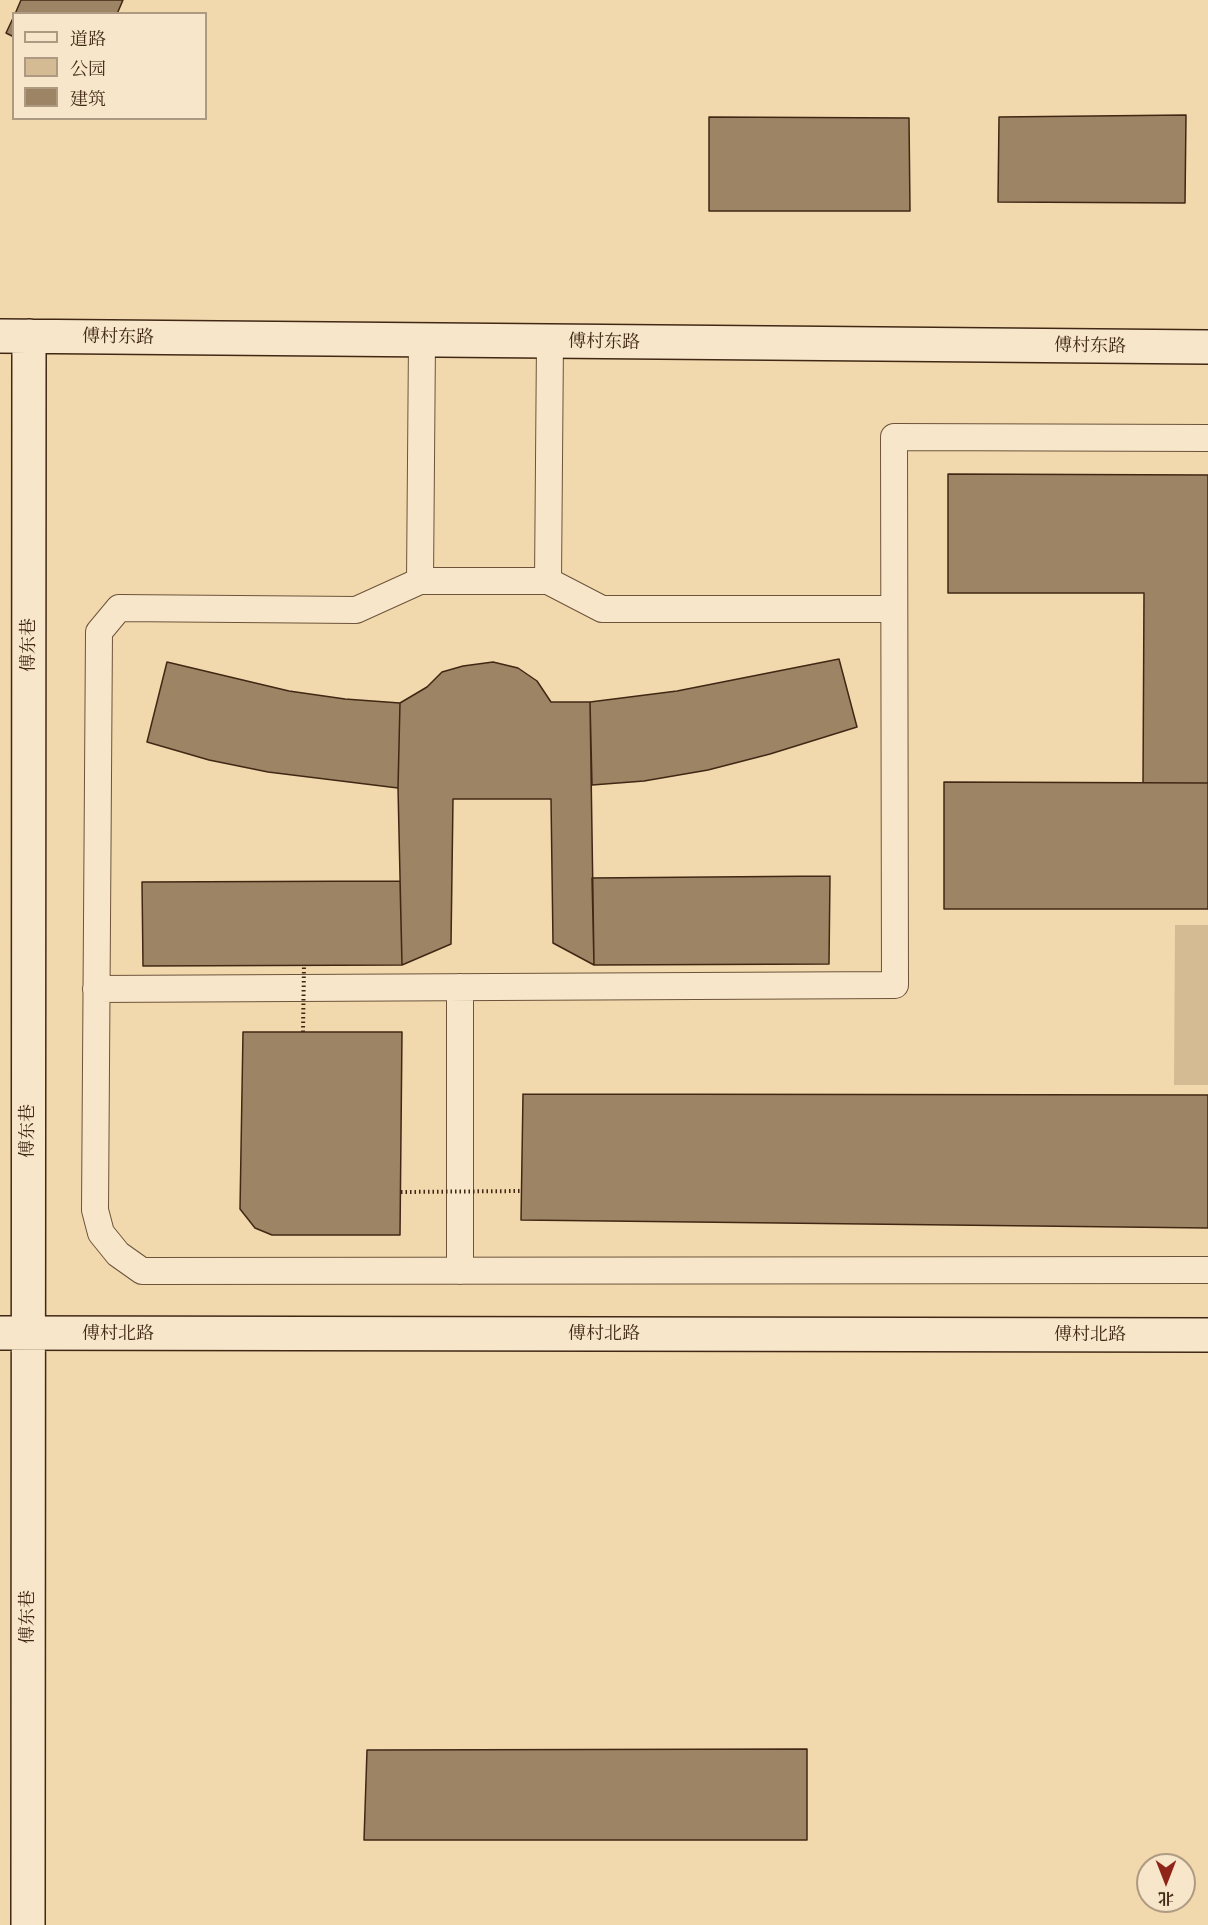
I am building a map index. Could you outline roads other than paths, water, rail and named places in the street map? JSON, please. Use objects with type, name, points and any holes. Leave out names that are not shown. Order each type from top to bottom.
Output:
[{"type":"street","name":"傅村东路","points":[[14,336],[1208,347]]},
{"type":"street","name":"傅东巷","points":[[14,336],[14,1334],[28,1925]]},
{"type":"street","points":[[420,581],[422,340]]},
{"type":"street","points":[[548,581],[550,341]]},
{"type":"street","points":[[96,990],[896,985],[894,437],[1208,438]]},
{"type":"street","points":[[894,609],[602,609],[548,581],[420,581],[356,610],[119,608],[99,632],[95,1210],[101,1233],[118,1254],[142,1271],[1208,1270]]},
{"type":"street","points":[[460,987],[460,1271]]},
{"type":"street","name":"傅村北路","points":[[14,1334],[1208,1335]]}]
